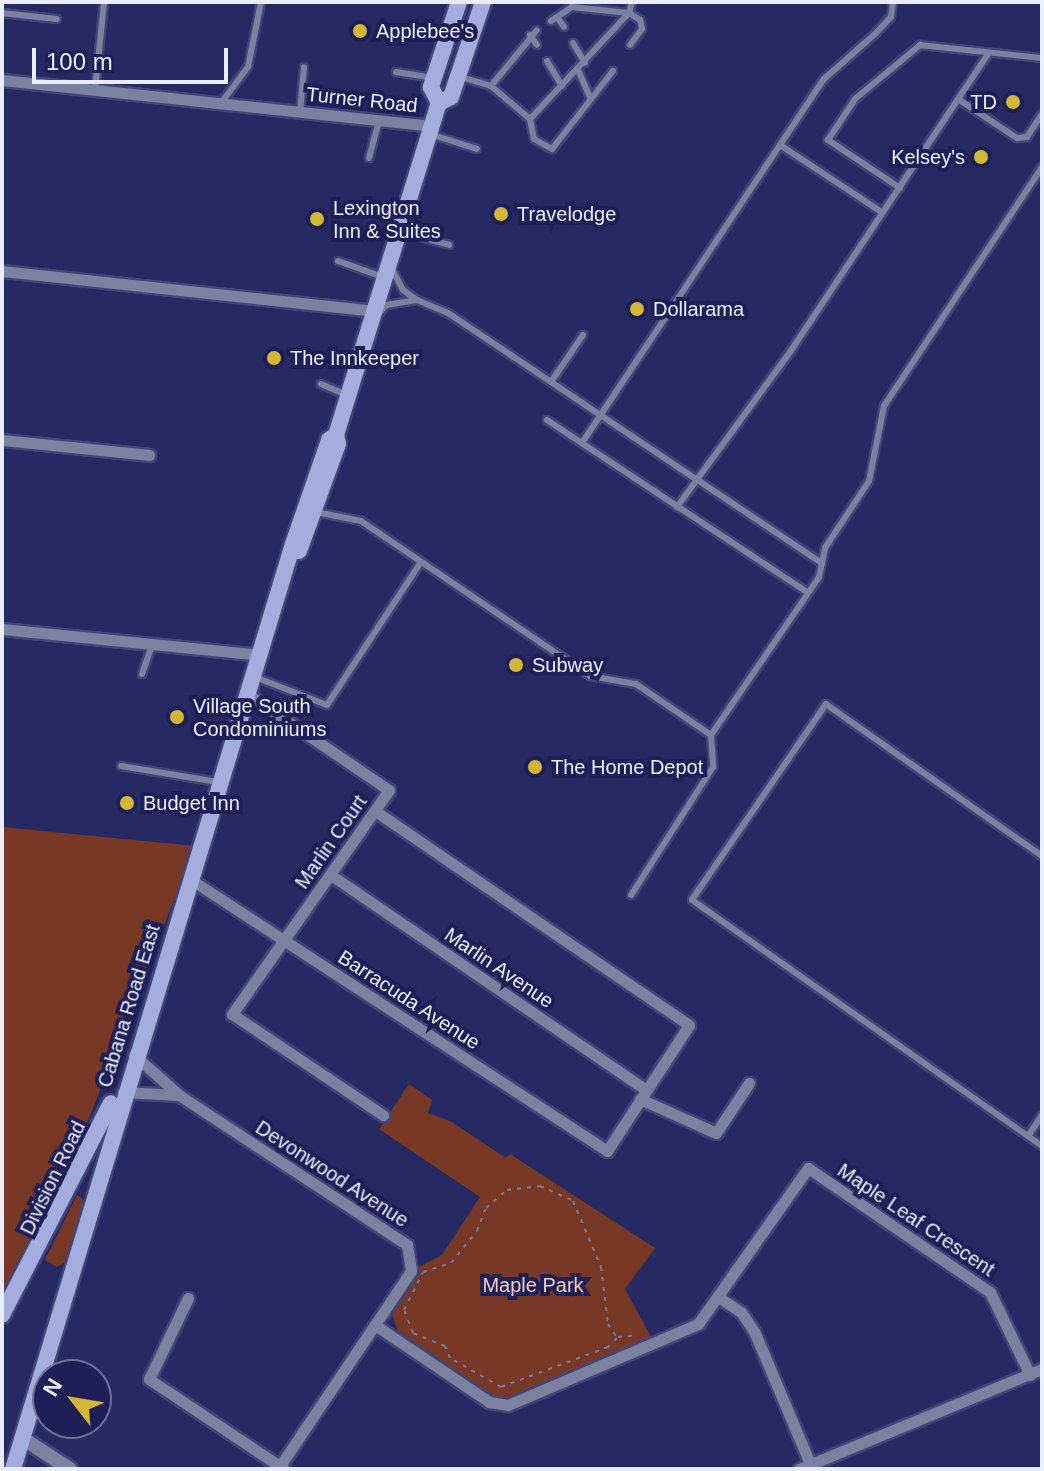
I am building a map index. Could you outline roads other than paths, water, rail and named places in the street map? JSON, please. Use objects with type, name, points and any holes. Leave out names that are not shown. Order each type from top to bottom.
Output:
[{"type":"main road","name":"Cabana Road East","points":[[13,1469],[134,1055],[293,558],[304,547],[310,511],[338,444],[336,435],[439,103],[431,87],[459,2]]},
{"type":"main road","name":"Cabana Road East","points":[[439,103],[451,97],[483,2]]},
{"type":"main road","name":"Division Road","points":[[2,1315],[72,1187],[134,1055]]},
{"type":"street","name":"Turner Road","points":[[2,80],[221,103],[267,114],[300,112],[379,120],[431,130]]},
{"type":"street","points":[[2,271],[373,316]]},
{"type":"street","points":[[2,440],[149,455]]},
{"type":"street","points":[[2,629],[262,655]]},
{"type":"street","name":"Marlin Court","points":[[249,695],[389,790],[232,1014],[383,1115]]},
{"type":"street","points":[[375,811],[689,1025],[643,1094]]},
{"type":"street","name":"Marlin Avenue","points":[[331,875],[643,1094],[716,1133],[749,1083]]},
{"type":"street","name":"Barracuda Avenue","points":[[190,879],[607,1151],[643,1094]]},
{"type":"street","name":"Devonwood Avenue","points":[[134,1055],[179,1095],[407,1245],[411,1271],[282,1468]]},
{"type":"street","points":[[123,1092],[179,1095]]},
{"type":"street","name":"Maple Leaf Crescent","points":[[375,1325],[489,1402],[508,1405],[669,1340],[698,1324],[720,1298],[808,1168],[990,1292],[1030,1375]]},
{"type":"street","points":[[188,1298],[149,1379],[282,1468]]},
{"type":"street","points":[[720,1298],[741,1312],[754,1331],[807,1467],[1042,1369]]},
{"type":"street","points":[[22,1438],[70,1469]]},
{"type":"lane","points":[[221,103],[248,67],[261,2]]},
{"type":"lane","points":[[530,119],[629,13],[632,2]]},
{"type":"lane","points":[[582,443],[824,79],[891,17],[893,2]]},
{"type":"lane","points":[[95,90],[104,3]]},
{"type":"lane","points":[[564,27],[554,19],[572,7],[629,13],[640,20],[642,29],[630,45]]},
{"type":"lane","points":[[2,13],[57,19]]},
{"type":"lane","points":[[491,86],[533,33],[537,45]]},
{"type":"lane","points":[[573,43],[585,63]]},
{"type":"lane","points":[[900,188],[828,140],[855,99],[920,45],[1042,58]]},
{"type":"lane","points":[[677,507],[699,481],[989,53]]},
{"type":"lane","points":[[547,61],[562,86]]},
{"type":"lane","points":[[300,112],[304,67]]},
{"type":"lane","points":[[578,70],[591,99]]},
{"type":"lane","points":[[458,76],[491,86],[530,119],[534,139],[552,149],[613,71]]},
{"type":"lane","points":[[396,72],[434,78]]},
{"type":"lane","points":[[958,99],[1017,138],[1027,137],[1042,114]]},
{"type":"lane","points":[[369,158],[379,120]]},
{"type":"lane","points":[[431,130],[477,149]]},
{"type":"lane","points":[[780,145],[883,213]]},
{"type":"lane","points":[[631,895],[713,767],[711,735],[808,593],[822,563],[825,548],[869,481],[884,406],[1042,167]]},
{"type":"lane","points":[[399,231],[449,245]]},
{"type":"lane","points":[[392,255],[393,275],[417,300],[448,313],[822,563]]},
{"type":"lane","points":[[338,261],[385,278]]},
{"type":"lane","points":[[373,316],[386,305],[417,300]]},
{"type":"lane","points":[[551,382],[583,335]]},
{"type":"lane","points":[[321,384],[349,395]]},
{"type":"lane","points":[[547,420],[808,593]]},
{"type":"lane","points":[[310,511],[361,521],[590,676],[636,684],[711,735]]},
{"type":"lane","points":[[255,677],[327,705],[421,562]]},
{"type":"lane","points":[[142,674],[152,645]]},
{"type":"lane","points":[[1042,856],[826,704],[692,900],[1042,1146]]},
{"type":"lane","points":[[121,766],[221,782]]},
{"type":"lane","points":[[1028,1136],[1042,1115]]},
{"type":"place","name":"Applebee's","points":[[360,31]]},
{"type":"place","name":"TD","points":[[1013,102]]},
{"type":"place","name":"Kelsey's","points":[[981,157]]},
{"type":"place","name":"Travelodge","points":[[501,214]]},
{"type":"place","name":"Lexington Inn & Suites","points":[[317,219]]},
{"type":"place","name":"Dollarama","points":[[637,309]]},
{"type":"place","name":"The Innkeeper","points":[[274,358]]},
{"type":"place","name":"Subway","points":[[516,665]]},
{"type":"place","name":"Village South Condominiums","points":[[177,717]]},
{"type":"place","name":"The Home Depot","points":[[535,767]]},
{"type":"place","name":"Budget Inn","points":[[127,803]]},
{"type":"park label","name":"Maple Park","points":[[533,1285]]}]
